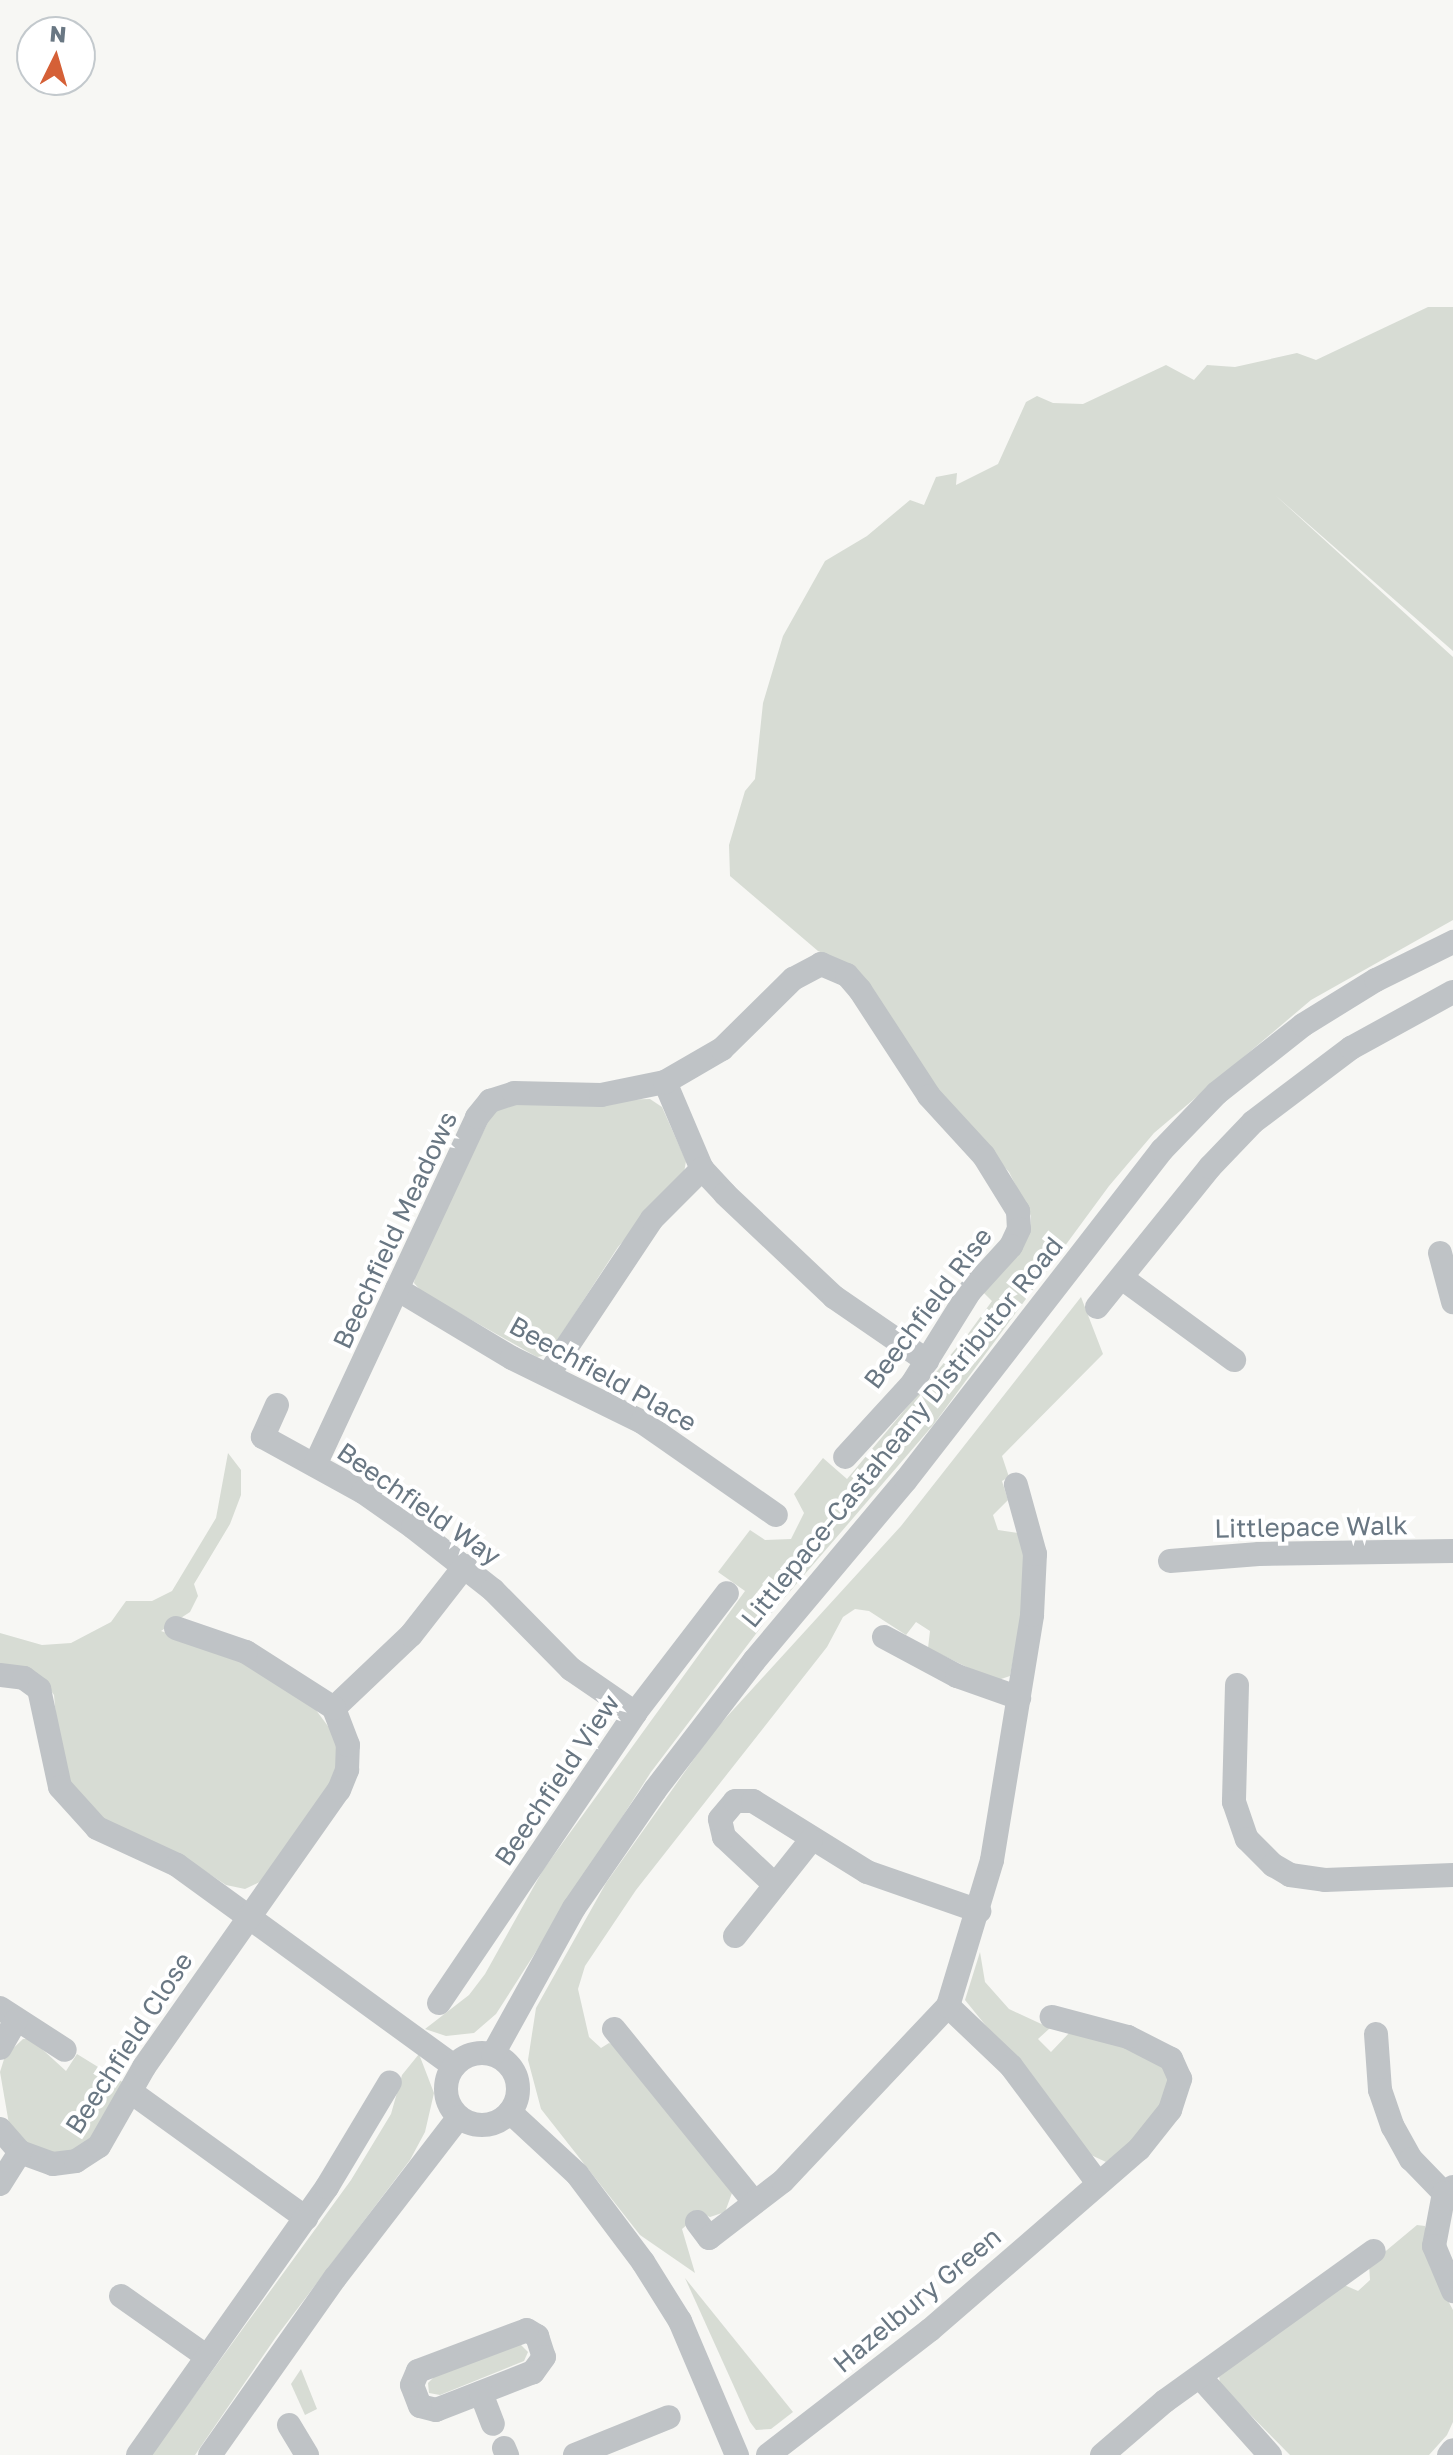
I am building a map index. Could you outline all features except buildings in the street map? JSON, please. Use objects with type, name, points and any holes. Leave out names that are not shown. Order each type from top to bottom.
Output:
[{"type":"street","name":"Littlepace-Castaheany Distributor Road","points":[[493,2054],[574,1908],[655,1790],[754,1661],[906,1480],[1162,1150],[1226,1085],[1303,1025],[1376,980],[1453,942]]},
{"type":"street","name":"Beechfield Meadows","points":[[315,1465],[477,1117],[490,1101],[514,1093],[601,1095],[665,1082],[722,1049],[793,979],[809,966],[821,964]]},
{"type":"street","name":"Beechfield Rise","points":[[821,964],[847,975],[860,990],[929,1096],[984,1156],[1018,1211],[1019,1229],[1011,1246],[970,1291],[927,1361],[845,1457]]},
{"type":"street","points":[[1097,1307],[1210,1167],[1253,1122],[1351,1048],[1453,992]]},
{"type":"street","points":[[665,1082],[702,1169],[834,1297],[927,1361]]},
{"type":"street","points":[[548,1375],[652,1219],[702,1169]]},
{"type":"street","points":[[1440,1253],[1453,1302]]},
{"type":"street","points":[[1122,1278],[1234,1360]]},
{"type":"street","name":"Beechfield Place","points":[[397,1289],[548,1375],[642,1422],[776,1515]]},
{"type":"street","name":"Beechfield Way","points":[[277,1405],[263,1437],[363,1492],[465,1566],[571,1669],[635,1713]]},
{"type":"street","points":[[697,2222],[709,2238],[793,2172],[948,2006],[979,1911],[1003,1807],[1036,1568],[1033,1539],[1016,1485]]},
{"type":"street","name":"Littlepace Walk","points":[[1170,1561],[1259,1554],[1453,1551]]},
{"type":"street","points":[[193,1626],[274,1666],[334,1708],[411,1635],[465,1566]]},
{"type":"street","name":"Beechfield View","points":[[439,2003],[635,1713],[727,1593]]},
{"type":"street","points":[[884,1637],[957,1676],[1019,1698]]},
{"type":"street","points":[[0,1675],[24,1678],[39,1689],[52,1768],[60,1787],[80,1811],[129,1847],[177,1865],[454,2066]]},
{"type":"street","points":[[1237,1685],[1234,1802],[1247,1839],[1273,1865],[1290,1875],[1325,1880],[1453,1875]]},
{"type":"street","name":"Beechfield Close","points":[[20,2152],[53,2164],[90,2155],[108,2135],[131,2092],[247,1917],[339,1790],[349,1765],[348,1745],[334,1708]]},
{"type":"street","points":[[775,1885],[724,1837],[720,1819],[728,1806],[743,1798],[753,1801],[811,1840],[867,1872],[979,1911]]},
{"type":"street","points":[[735,1936],[811,1840]]},
{"type":"street","points":[[948,2006],[1011,2066],[1097,2182]]},
{"type":"street","name":"Beechfield Close","points":[[0,2048],[8,2014],[65,2050]]},
{"type":"street","name":"Hazelbury Green","points":[[768,2455],[930,2330],[1163,2121],[1177,2094],[1178,2070],[1171,2059],[1128,2037],[1052,2017]]},
{"type":"street","points":[[614,2029],[754,2202]]},
{"type":"street","points":[[1376,2034],[1380,2090],[1393,2127],[1411,2159],[1449,2190],[1434,2246],[1453,2291]]},
{"type":"street","points":[[472,2054],[493,2054],[517,2078],[510,2112],[480,2125],[459,2117],[447,2098],[454,2066],[472,2054]]},
{"type":"street","points":[[138,2455],[306,2218],[390,2082]]},
{"type":"street","points":[[131,2092],[306,2218]]},
{"type":"street","points":[[510,2112],[577,2174],[643,2262],[680,2321],[737,2455]]},
{"type":"street","points":[[210,2455],[335,2278],[459,2117]]},
{"type":"street","points":[[0,2129],[20,2152],[0,2184]]},
{"type":"street","points":[[1102,2455],[1200,2377],[1356,2276],[1374,2251]]},
{"type":"street","points":[[121,2296],[206,2356]]},
{"type":"street","points":[[519,2331],[537,2336],[544,2357],[539,2367],[481,2393],[430,2411],[420,2406],[412,2379],[418,2371],[519,2331]]},
{"type":"street","points":[[1200,2377],[1270,2455]]},
{"type":"street","points":[[481,2393],[493,2424]]},
{"type":"street","points":[[575,2455],[669,2417]]},
{"type":"street","points":[[289,2425],[307,2455]]},
{"type":"street","points":[[1449,2455],[1453,2450]]},
{"type":"shaded area","points":[[1428,307],[1453,307],[1453,651],[1275,495],[1453,657],[1453,920],[1311,1000],[1154,1133],[1109,1186],[934,1424],[774,1610],[651,1772],[496,2014],[474,2033],[446,2036],[425,2029],[469,1995],[485,1974],[543,1870],[745,1591],[718,1572],[750,1530],[765,1540],[791,1539],[804,1513],[794,1494],[823,1458],[847,1479],[968,1334],[992,1301],[983,1292],[1030,1232],[1031,1216],[1009,1172],[944,1101],[856,968],[818,951],[730,876],[729,845],[745,791],[755,779],[763,703],[783,636],[825,561],[867,536],[910,500],[924,505],[936,477],[957,473],[956,485],[998,464],[1026,402],[1037,396],[1053,403],[1083,404],[1166,365],[1194,380],[1207,365],[1235,367],[1297,353],[1316,360]]},
{"type":"shaded area","points":[[650,1099],[662,1107],[686,1161],[684,1173],[618,1247],[548,1355],[537,1357],[422,1292],[414,1283],[417,1265],[492,1114],[511,1103]]},
{"type":"shaded area","points":[[1081,1297],[1103,1354],[1002,1456],[1009,1477],[1002,1481],[1008,1500],[993,1515],[998,1530],[1018,1533],[1025,1548],[1023,1609],[1010,1676],[995,1681],[928,1648],[930,1631],[916,1622],[906,1635],[869,1611],[855,1609],[843,1617],[827,1647],[636,1890],[585,1966],[578,1989],[589,2037],[601,2048],[609,2043],[620,2048],[732,2193],[725,2212],[710,2217],[701,2213],[682,2229],[695,2273],[640,2235],[541,2109],[528,2060],[536,2008],[606,1883],[713,1732],[901,1526]]},
{"type":"shaded area","points":[[228,1453],[241,1470],[241,1495],[230,1524],[194,1584],[198,1596],[190,1612],[161,1631],[235,1656],[313,1706],[336,1737],[339,1770],[262,1881],[245,1889],[226,1885],[188,1860],[100,1819],[70,1785],[59,1752],[54,1695],[43,1680],[0,1664],[0,1633],[42,1645],[71,1643],[111,1622],[126,1601],[152,1601],[172,1591],[216,1518]]},
{"type":"shaded area","points":[[980,1952],[985,1982],[1009,2009],[1050,2028],[1038,2039],[1051,2052],[1070,2032],[1149,2055],[1170,2074],[1168,2092],[1144,2132],[1106,2162],[1091,2155],[965,2000]]},
{"type":"shaded area","points":[[23,2039],[31,2039],[66,2071],[77,2054],[124,2083],[88,2147],[60,2155],[31,2147],[9,2124],[0,2072],[5,2056]]},
{"type":"shaded area","points":[[419,2054],[434,2093],[425,2132],[410,2160],[276,2337],[195,2455],[151,2455],[351,2180],[391,2114],[402,2075]]},
{"type":"shaded area","points":[[1417,2225],[1425,2226],[1430,2267],[1453,2310],[1453,2422],[1447,2435],[1429,2455],[1290,2455],[1220,2384],[1219,2376],[1342,2284],[1358,2291],[1370,2280],[1369,2265]]},
{"type":"shaded area","points":[[685,2278],[793,2412],[771,2429],[756,2430],[750,2422]]},
{"type":"shaded area","points":[[519,2343],[528,2352],[524,2361],[440,2395],[429,2393],[428,2383],[435,2376]]},
{"type":"shaded area","points":[[301,2369],[317,2409],[305,2415],[291,2384]]}]
